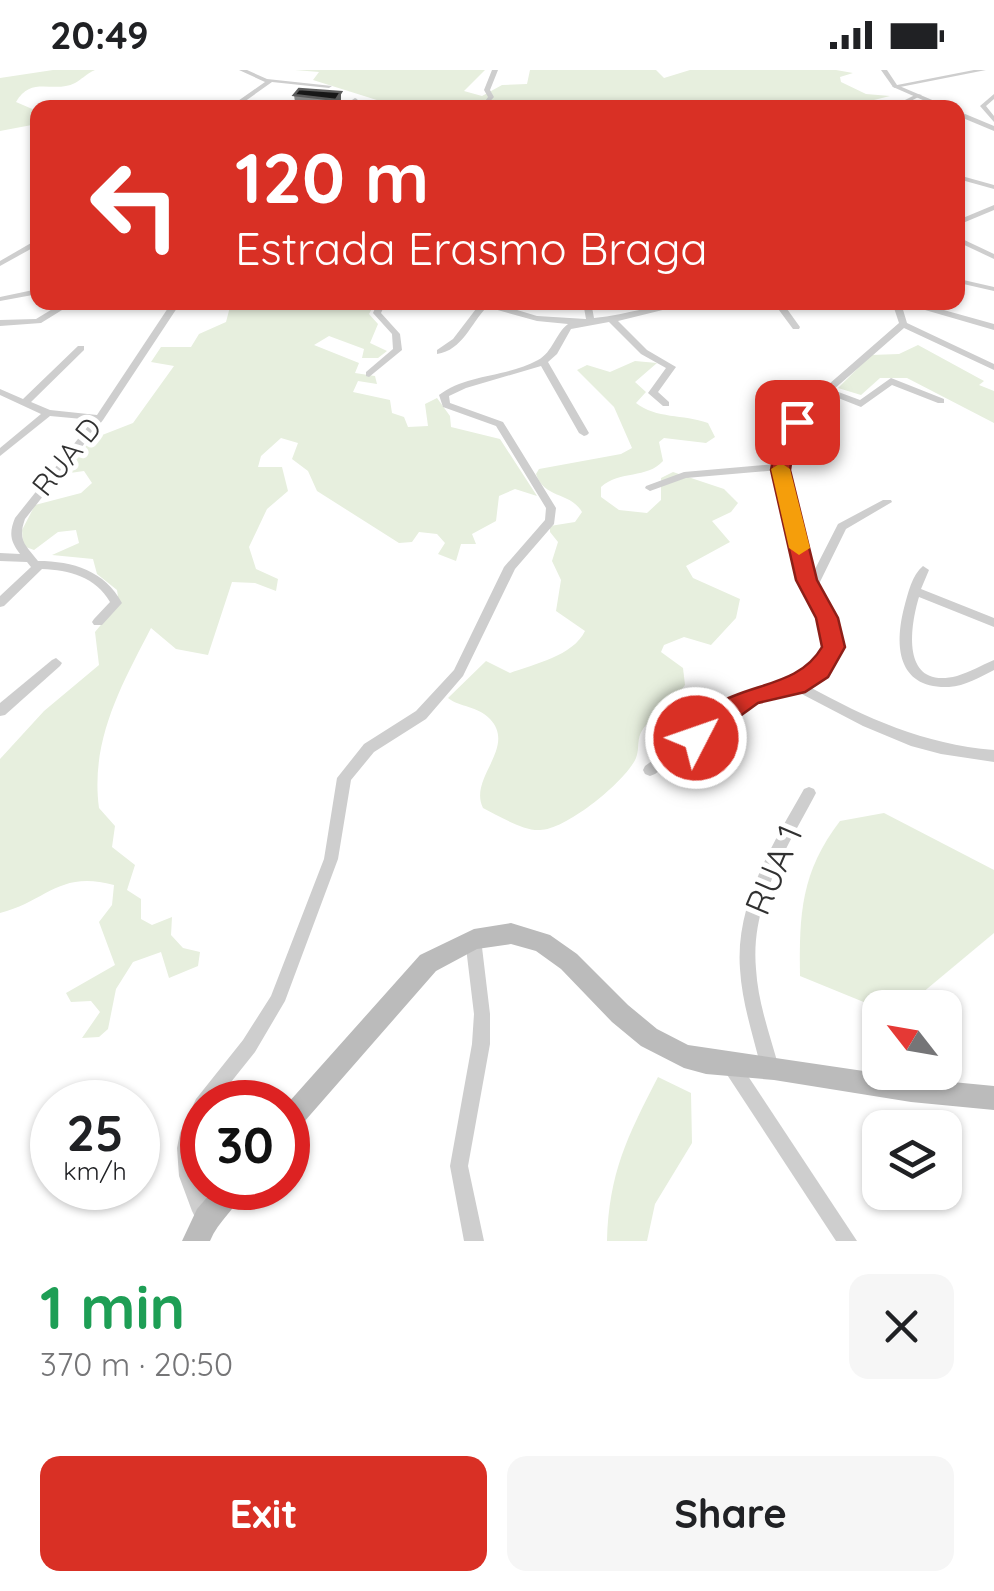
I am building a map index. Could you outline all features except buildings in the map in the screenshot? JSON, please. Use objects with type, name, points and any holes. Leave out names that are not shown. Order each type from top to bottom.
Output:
[{"type":"main road","points":[[310,1095],[409,980],[448,949],[493,934],[540,941],[590,978],[644,1035],[685,1056],[904,1090],[994,1098]]},
{"type":"street","points":[[242,70],[269,80],[329,86]]},
{"type":"street","points":[[490,100],[487,90],[495,70]]},
{"type":"street","points":[[884,70],[895,86],[930,100]]},
{"type":"street","points":[[895,86],[983,70]]},
{"type":"street","points":[[242,100],[269,80]]},
{"type":"street","points":[[909,100],[919,95]]},
{"type":"street","points":[[994,96],[982,106],[994,120]]},
{"type":"street","points":[[965,116],[994,129]]},
{"type":"street","points":[[983,184],[994,177]]},
{"type":"street","points":[[965,179],[994,187]]},
{"type":"street","points":[[965,220],[994,207]]},
{"type":"street","points":[[965,243],[994,257]]},
{"type":"street","points":[[0,264],[30,246]]},
{"type":"street","points":[[965,282],[994,289]]},
{"type":"street","points":[[0,298],[30,292]]},
{"type":"street","points":[[0,323],[38,321],[57,310]]},
{"type":"street","name":"RUA D","points":[[32,561],[13,538],[20,518],[100,418],[172,310]]},
{"type":"street","points":[[369,374],[398,350],[396,334],[378,310]]},
{"type":"street","points":[[440,352],[464,336],[477,310]]},
{"type":"street","points":[[504,310],[544,323],[618,321],[660,310]]},
{"type":"street","points":[[590,310],[593,321]]},
{"type":"street","points":[[618,321],[633,310]]},
{"type":"street","points":[[783,310],[796,328]]},
{"type":"street","points":[[899,310],[903,324],[994,367]]},
{"type":"street","points":[[933,310],[994,327]]},
{"type":"street","points":[[222,1080],[257,1036],[277,1001],[331,859],[344,778],[368,748],[420,715],[459,674],[510,568],[550,521],[551,508],[500,424],[446,405],[444,395],[456,387],[499,380],[542,362],[552,356],[568,327],[593,321]]},
{"type":"street","points":[[618,321],[644,352],[671,368],[653,393],[666,404]]},
{"type":"street","points":[[650,770],[752,695],[797,686],[820,671],[834,647],[827,618],[811,588],[781,468],[785,444],[797,422],[903,324]]},
{"type":"street","points":[[26,401],[81,348]]},
{"type":"street","points":[[542,362],[584,432]]},
{"type":"street","points":[[828,391],[862,404],[891,381],[941,401]]},
{"type":"street","points":[[0,392],[48,413],[100,418]]},
{"type":"street","points":[[0,452],[48,413]]},
{"type":"street","points":[[650,488],[684,476],[781,468]]},
{"type":"street","points":[[811,588],[842,527],[887,502]]},
{"type":"street","points":[[0,557],[66,566],[110,591],[116,604],[98,622]]},
{"type":"street","points":[[0,604],[30,579],[32,561]]},
{"type":"street","points":[[922,570],[903,622],[903,641],[916,670],[945,682],[994,665]]},
{"type":"street","points":[[914,591],[994,623]]},
{"type":"street","points":[[0,711],[56,663]]},
{"type":"street","points":[[797,686],[854,718],[906,738],[950,751],[994,756]]},
{"type":"street","name":"RUA 1","points":[[770,1068],[750,984],[749,925],[768,874],[809,792]]},
{"type":"street","points":[[473,939],[482,1014],[459,1166],[474,1241]]},
{"type":"street","points":[[729,1062],[847,1241]]},
{"type":"green space","points":[[53,70],[95,70],[67,86],[29,89],[16,102],[30,108],[30,125],[0,131],[0,78]]},
{"type":"green space","points":[[295,70],[485,70],[464,91],[482,96],[502,85],[527,84],[530,70],[656,70],[664,78],[690,70],[836,70],[853,73],[840,77],[841,82],[866,94],[890,96],[874,100],[377,100],[313,80],[319,72]]},
{"type":"green space","points":[[229,310],[371,310],[369,314],[378,324],[370,343],[387,351],[378,358],[362,358],[364,349],[329,336],[314,345],[359,363],[355,373],[375,376],[377,384],[358,381],[353,392],[390,400],[392,413],[404,417],[408,427],[428,426],[425,404],[437,398],[450,416],[451,427],[500,439],[537,496],[515,489],[499,496],[496,521],[472,534],[476,544],[461,544],[456,561],[438,554],[445,543],[437,534],[419,532],[412,542],[399,543],[317,491],[308,471],[292,459],[298,443],[281,438],[261,456],[258,467],[282,467],[288,491],[267,509],[249,547],[256,569],[278,579],[276,591],[255,583],[232,582],[208,655],[176,649],[151,628],[110,715],[99,760],[99,808],[115,826],[112,847],[135,865],[127,890],[141,899],[141,919],[152,925],[172,917],[171,935],[183,948],[200,952],[198,966],[169,978],[161,952],[133,962],[116,989],[108,1029],[99,1037],[82,1038],[100,1012],[91,1001],[71,1002],[66,993],[115,965],[99,922],[112,905],[114,885],[95,881],[66,884],[0,913],[0,759],[44,711],[99,665],[95,632],[119,603],[117,590],[97,574],[93,559],[52,555],[79,543],[76,530],[58,532],[34,550],[23,546],[22,530],[35,505],[81,493],[92,483],[84,471],[63,474],[92,439],[133,423],[174,366],[151,362],[161,347],[191,347],[199,334],[226,322]]},
{"type":"green space","points":[[918,345],[984,381],[979,385],[994,391],[994,423],[907,378],[880,378],[861,395],[838,388],[871,355],[899,354]]},
{"type":"green space","points":[[635,361],[657,363],[635,382],[646,392],[636,403],[652,412],[708,423],[715,437],[706,443],[664,438],[659,442],[663,461],[657,467],[608,482],[601,487],[601,497],[619,510],[647,513],[661,500],[661,478],[673,472],[724,489],[738,503],[731,512],[712,521],[730,542],[686,566],[693,578],[740,599],[736,618],[711,645],[684,637],[664,645],[661,652],[683,668],[685,685],[643,729],[636,758],[620,779],[565,822],[540,830],[526,828],[483,808],[480,797],[496,752],[497,730],[485,715],[448,698],[486,661],[510,673],[562,653],[585,631],[556,611],[561,580],[552,561],[558,542],[550,532],[550,526],[575,522],[582,512],[571,501],[545,488],[536,474],[539,469],[621,454],[632,448],[614,407],[577,370],[587,365],[610,372]]},
{"type":"green space","points":[[884,813],[994,870],[994,933],[926,990],[862,990],[862,1001],[800,976],[805,894],[817,858],[840,821]]},
{"type":"green space","points":[[658,1077],[691,1093],[692,1143],[655,1204],[647,1241],[607,1241],[616,1175],[637,1118]]},
{"type":"slow traffic","points":[[781,469],[799,548]]},
{"type":"route","points":[[696,738],[718,716],[752,695],[797,686],[820,671],[834,647],[827,618],[807,580],[781,470],[780,458],[797,422]]}]
